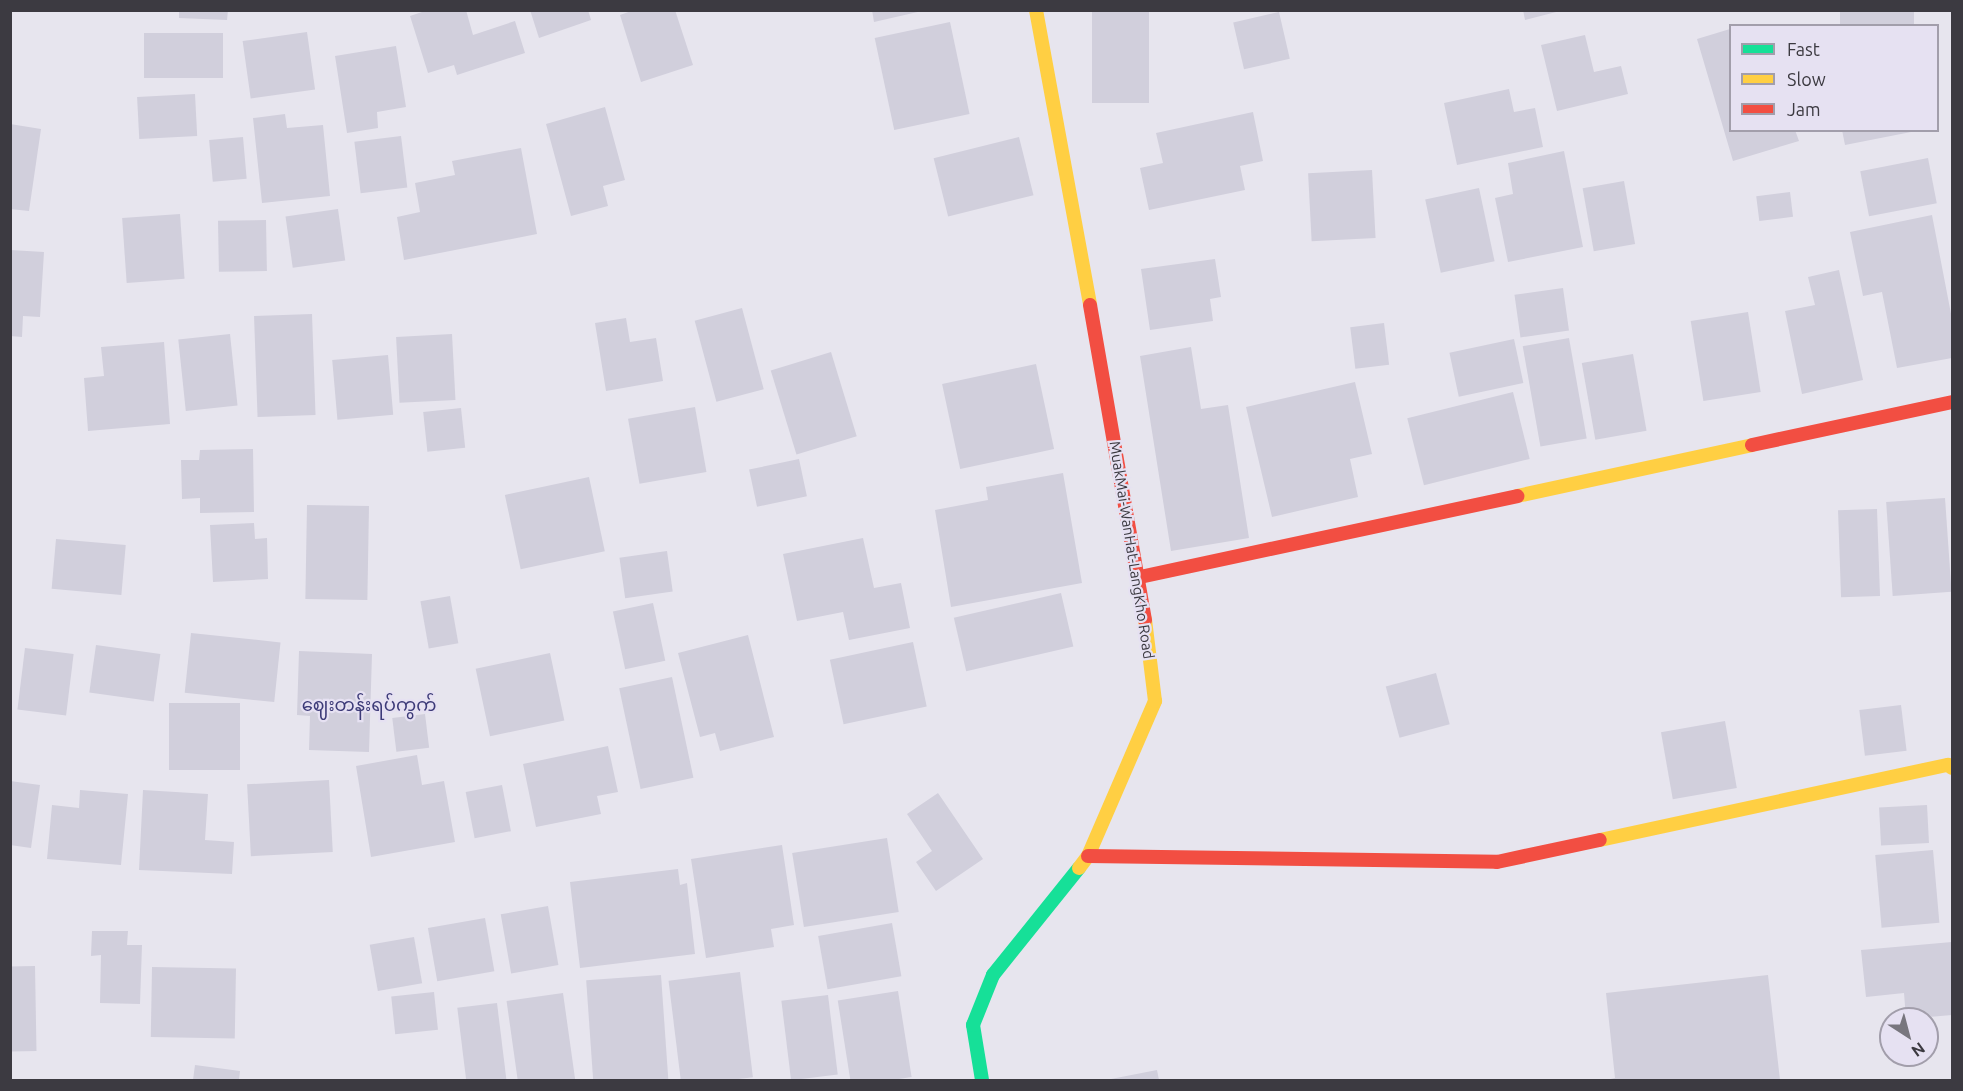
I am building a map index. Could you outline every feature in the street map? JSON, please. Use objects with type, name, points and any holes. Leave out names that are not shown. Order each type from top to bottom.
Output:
[{"type":"street","name":"MuakMai-WanHat-LangKho Road","points":[[982,1080],[973,1025],[993,975],[1031,932],[1088,856],[1119,778],[1155,701],[1140,577],[1036,10]]},
{"type":"street","points":[[1140,577],[1953,402]]},
{"type":"street","points":[[1088,856],[1497,862],[1948,765],[1953,768]]},
{"type":"building","points":[[179,10],[228,10],[227,20],[179,18]]},
{"type":"building","points":[[428,10],[466,10],[473,35],[515,21],[525,53],[457,75],[454,65],[428,73],[410,16]]},
{"type":"building","points":[[530,10],[588,10],[591,20],[539,38]]},
{"type":"building","points":[[634,10],[675,10],[693,65],[641,82],[620,15]]},
{"type":"building","points":[[872,10],[922,10],[922,11],[874,22]]},
{"type":"building","points":[[1092,10],[1149,10],[1149,103],[1092,103]]},
{"type":"building","points":[[1523,10],[1560,10],[1560,11],[1525,20]]},
{"type":"building","points":[[1840,10],[1914,10],[1914,24],[1840,24]]},
{"type":"building","points":[[1279,12],[1290,59],[1244,69],[1233,23]]},
{"type":"building","points":[[950,22],[970,114],[894,130],[875,38]]},
{"type":"building","points":[[1729,29],[1729,132],[1796,132],[1799,141],[1733,161],[1697,39]]},
{"type":"building","points":[[307,32],[315,89],[251,98],[243,41]]},
{"type":"building","points":[[144,33],[223,33],[223,78],[144,78]]},
{"type":"building","points":[[1585,35],[1594,72],[1621,66],[1628,94],[1557,111],[1541,45]]},
{"type":"building","points":[[396,46],[406,107],[377,112],[378,128],[347,133],[335,56]]},
{"type":"building","points":[[1509,89],[1514,112],[1535,108],[1543,147],[1457,165],[1444,103]]},
{"type":"building","points":[[195,94],[197,136],[139,139],[137,97]]},
{"type":"building","points":[[605,107],[625,180],[603,186],[608,206],[571,216],[546,124]]},
{"type":"building","points":[[1253,112],[1263,161],[1240,166],[1245,190],[1149,210],[1140,168],[1163,163],[1156,133]]},
{"type":"building","points":[[285,114],[287,128],[323,125],[330,196],[262,203],[253,118]]},
{"type":"building","points":[[10,124],[41,129],[29,211],[10,209]]},
{"type":"building","points":[[1842,132],[1911,132],[1845,145]]},
{"type":"building","points":[[401,136],[407,188],[361,193],[354,142]]},
{"type":"building","points":[[243,137],[247,179],[213,182],[209,140]]},
{"type":"building","points":[[1019,137],[1034,195],[948,217],[934,158]]},
{"type":"building","points":[[521,148],[537,234],[404,260],[397,217],[420,212],[415,183],[455,175],[452,161]]},
{"type":"building","points":[[1564,151],[1583,247],[1508,262],[1495,198],[1513,194],[1508,163]]},
{"type":"building","points":[[1928,158],[1937,203],[1869,216],[1860,171]]},
{"type":"building","points":[[1372,170],[1376,238],[1312,241],[1308,173]]},
{"type":"building","points":[[1624,181],[1635,244],[1594,251],[1583,188]]},
{"type":"building","points":[[1479,188],[1495,261],[1441,273],[1425,199]]},
{"type":"building","points":[[1790,192],[1793,217],[1759,221],[1756,196]]},
{"type":"building","points":[[338,209],[345,260],[293,268],[286,216]]},
{"type":"building","points":[[180,214],[185,279],[127,283],[122,218]]},
{"type":"building","points":[[1932,215],[1952,319],[1952,358],[1897,368],[1882,292],[1863,296],[1850,232]]},
{"type":"building","points":[[266,220],[267,271],[219,272],[218,221]]},
{"type":"building","points":[[10,250],[44,252],[40,317],[23,316],[22,337],[10,336]]},
{"type":"building","points":[[1215,259],[1221,297],[1210,299],[1213,321],[1150,330],[1141,269]]},
{"type":"building","points":[[1839,270],[1863,380],[1802,394],[1785,311],[1815,305],[1808,277]]},
{"type":"building","points":[[1563,288],[1569,331],[1520,337],[1514,295]]},
{"type":"building","points":[[742,308],[764,389],[716,402],[695,321]]},
{"type":"building","points":[[1748,312],[1761,392],[1703,401],[1691,321]]},
{"type":"building","points":[[312,314],[316,415],[258,417],[254,316]]},
{"type":"building","points":[[626,318],[630,342],[656,338],[663,381],[606,391],[595,323]]},
{"type":"building","points":[[1384,323],[1389,365],[1355,369],[1350,327]]},
{"type":"building","points":[[230,334],[238,406],[186,411],[178,339]]},
{"type":"building","points":[[452,334],[455,400],[400,403],[396,337]]},
{"type":"building","points":[[1569,338],[1587,438],[1540,447],[1523,346]]},
{"type":"building","points":[[1514,339],[1523,383],[1459,397],[1449,353]]},
{"type":"building","points":[[164,342],[170,424],[88,431],[84,378],[104,376],[101,347]]},
{"type":"building","points":[[1191,347],[1201,409],[1228,405],[1249,538],[1171,551],[1140,356]]},
{"type":"building","points":[[831,352],[857,436],[796,455],[771,370]]},
{"type":"building","points":[[1633,354],[1647,431],[1595,440],[1582,363]]},
{"type":"building","points":[[388,355],[393,415],[337,420],[332,360]]},
{"type":"building","points":[[1036,364],[1054,449],[960,469],[942,384]]},
{"type":"building","points":[[1355,382],[1372,454],[1350,459],[1358,497],[1272,517],[1246,407]]},
{"type":"building","points":[[1513,392],[1530,459],[1424,485],[1407,418]]},
{"type":"building","points":[[695,407],[706,472],[639,484],[628,419]]},
{"type":"building","points":[[461,408],[465,448],[427,452],[423,412]]},
{"type":"building","points":[[253,449],[254,512],[200,513],[200,498],[182,499],[181,460],[199,460],[200,450]]},
{"type":"building","points":[[799,459],[807,496],[757,507],[749,470]]},
{"type":"building","points":[[1063,473],[1082,583],[951,607],[935,510],[988,500],[986,487]]},
{"type":"building","points":[[589,477],[605,551],[521,569],[505,495]]},
{"type":"building","points":[[1945,498],[1952,592],[1893,596],[1886,502]]},
{"type":"building","points":[[307,505],[369,506],[367,600],[305,599]]},
{"type":"building","points":[[1877,509],[1880,596],[1841,597],[1838,510]]},
{"type":"building","points":[[254,523],[255,539],[267,538],[268,579],[213,582],[210,525]]},
{"type":"building","points":[[863,538],[874,588],[901,583],[910,628],[849,640],[843,612],[797,621],[783,554]]},
{"type":"building","points":[[56,539],[126,545],[121,595],[52,589]]},
{"type":"building","points":[[667,551],[673,592],[625,598],[619,558]]},
{"type":"building","points":[[1061,593],[1073,647],[966,671],[954,618]]},
{"type":"building","points":[[450,596],[458,643],[429,648],[420,601]]},
{"type":"building","points":[[653,603],[665,661],[625,669],[613,612]]},
{"type":"building","points":[[191,633],[281,642],[274,702],[185,693]]},
{"type":"building","points":[[748,635],[774,737],[720,751],[715,733],[700,737],[678,653]]},
{"type":"building","points":[[913,642],[927,707],[844,724],[830,660]]},
{"type":"building","points":[[96,645],[160,654],[154,702],[89,693]]},
{"type":"building","points":[[25,648],[74,654],[66,716],[17,710]]},
{"type":"building","points":[[299,651],[372,654],[369,752],[309,750],[310,716],[297,715]]},
{"type":"building","points":[[550,653],[564,720],[490,736],[476,669]]},
{"type":"building","points":[[1436,673],[1450,724],[1399,738],[1386,686]]},
{"type":"building","points":[[672,677],[693,778],[641,789],[619,688]]},
{"type":"building","points":[[169,703],[240,703],[240,770],[169,770]]},
{"type":"building","points":[[1901,705],[1907,751],[1865,756],[1859,710]]},
{"type":"building","points":[[425,714],[429,748],[396,752],[392,718]]},
{"type":"building","points":[[1725,721],[1737,788],[1673,799],[1661,732]]},
{"type":"building","points":[[608,746],[618,792],[597,796],[601,814],[536,827],[523,764]]},
{"type":"building","points":[[417,755],[422,785],[444,781],[455,842],[371,857],[356,766]]},
{"type":"building","points":[[329,780],[333,852],[251,856],[247,784]]},
{"type":"building","points":[[10,781],[40,785],[31,848],[10,845]]},
{"type":"building","points":[[502,785],[511,831],[475,838],[466,792]]},
{"type":"building","points":[[80,790],[128,794],[121,865],[47,859],[52,805],[79,808]]},
{"type":"building","points":[[143,790],[208,794],[205,840],[234,842],[232,874],[139,870]]},
{"type":"building","points":[[938,793],[983,859],[936,891],[916,862],[932,851],[907,814]]},
{"type":"building","points":[[1927,805],[1929,843],[1881,845],[1879,808]]},
{"type":"building","points":[[887,838],[899,912],[804,927],[792,853]]},
{"type":"building","points":[[782,845],[794,925],[771,929],[774,947],[706,958],[691,859]]},
{"type":"building","points":[[1933,850],[1939,923],[1882,928],[1875,855]]},
{"type":"building","points":[[678,869],[680,885],[687,883],[695,954],[580,968],[570,882]]},
{"type":"building","points":[[548,906],[558,965],[511,973],[501,914]]},
{"type":"building","points":[[485,918],[494,971],[437,981],[428,928]]},
{"type":"building","points":[[892,923],[901,976],[828,989],[818,936]]},
{"type":"building","points":[[92,931],[128,931],[127,945],[142,945],[140,1004],[100,1003],[101,955],[91,956]]},
{"type":"building","points":[[414,937],[422,983],[378,991],[370,945]]},
{"type":"building","points":[[1952,942],[1952,1015],[1939,1016],[1939,1007],[1905,1007],[1904,993],[1866,997],[1861,950]]},
{"type":"building","points":[[10,966],[35,966],[36,1051],[11,1051]]},
{"type":"building","points":[[152,967],[236,968],[235,1038],[151,1037]]},
{"type":"building","points":[[740,972],[753,1077],[730,1080],[681,1080],[669,981]]},
{"type":"building","points":[[661,975],[668,1080],[593,1080],[586,980]]},
{"type":"building","points":[[1768,975],[1780,1080],[1606,1080],[1615,1078],[1606,993]]},
{"type":"building","points":[[898,991],[912,1077],[892,1080],[850,1080],[838,1001]]},
{"type":"building","points":[[434,992],[438,1030],[395,1034],[391,996]]},
{"type":"building","points":[[563,993],[575,1080],[518,1080],[507,1001]]},
{"type":"building","points":[[828,995],[838,1074],[791,1080],[781,1001]]},
{"type":"building","points":[[497,1003],[506,1080],[466,1080],[457,1008]]},
{"type":"building","points":[[195,1065],[240,1071],[239,1080],[193,1080]]},
{"type":"building","points":[[1157,1070],[1159,1080],[1111,1080],[1111,1079]]},
{"type":"traffic: fast","points":[[982,1080],[973,1025],[993,975],[1079,868]]},
{"type":"traffic: slow","points":[[1036,10],[1090,305]]},
{"type":"traffic: slow","points":[[1517,496],[1752,445]]},
{"type":"traffic: slow","points":[[1079,868],[1088,856],[1155,701],[1145,620]]},
{"type":"traffic: slow","points":[[1600,840],[1948,765],[1952,768]]},
{"type":"traffic: jam","points":[[1090,305],[1145,620]]},
{"type":"traffic: jam","points":[[1752,445],[1952,402]]},
{"type":"traffic: jam","points":[[1140,577],[1517,496]]},
{"type":"traffic: jam","points":[[1088,856],[1497,862],[1600,840]]},
{"type":"district","name":"ဈေးတန်းရပ်ကွက်","points":[[369,704]]}]
